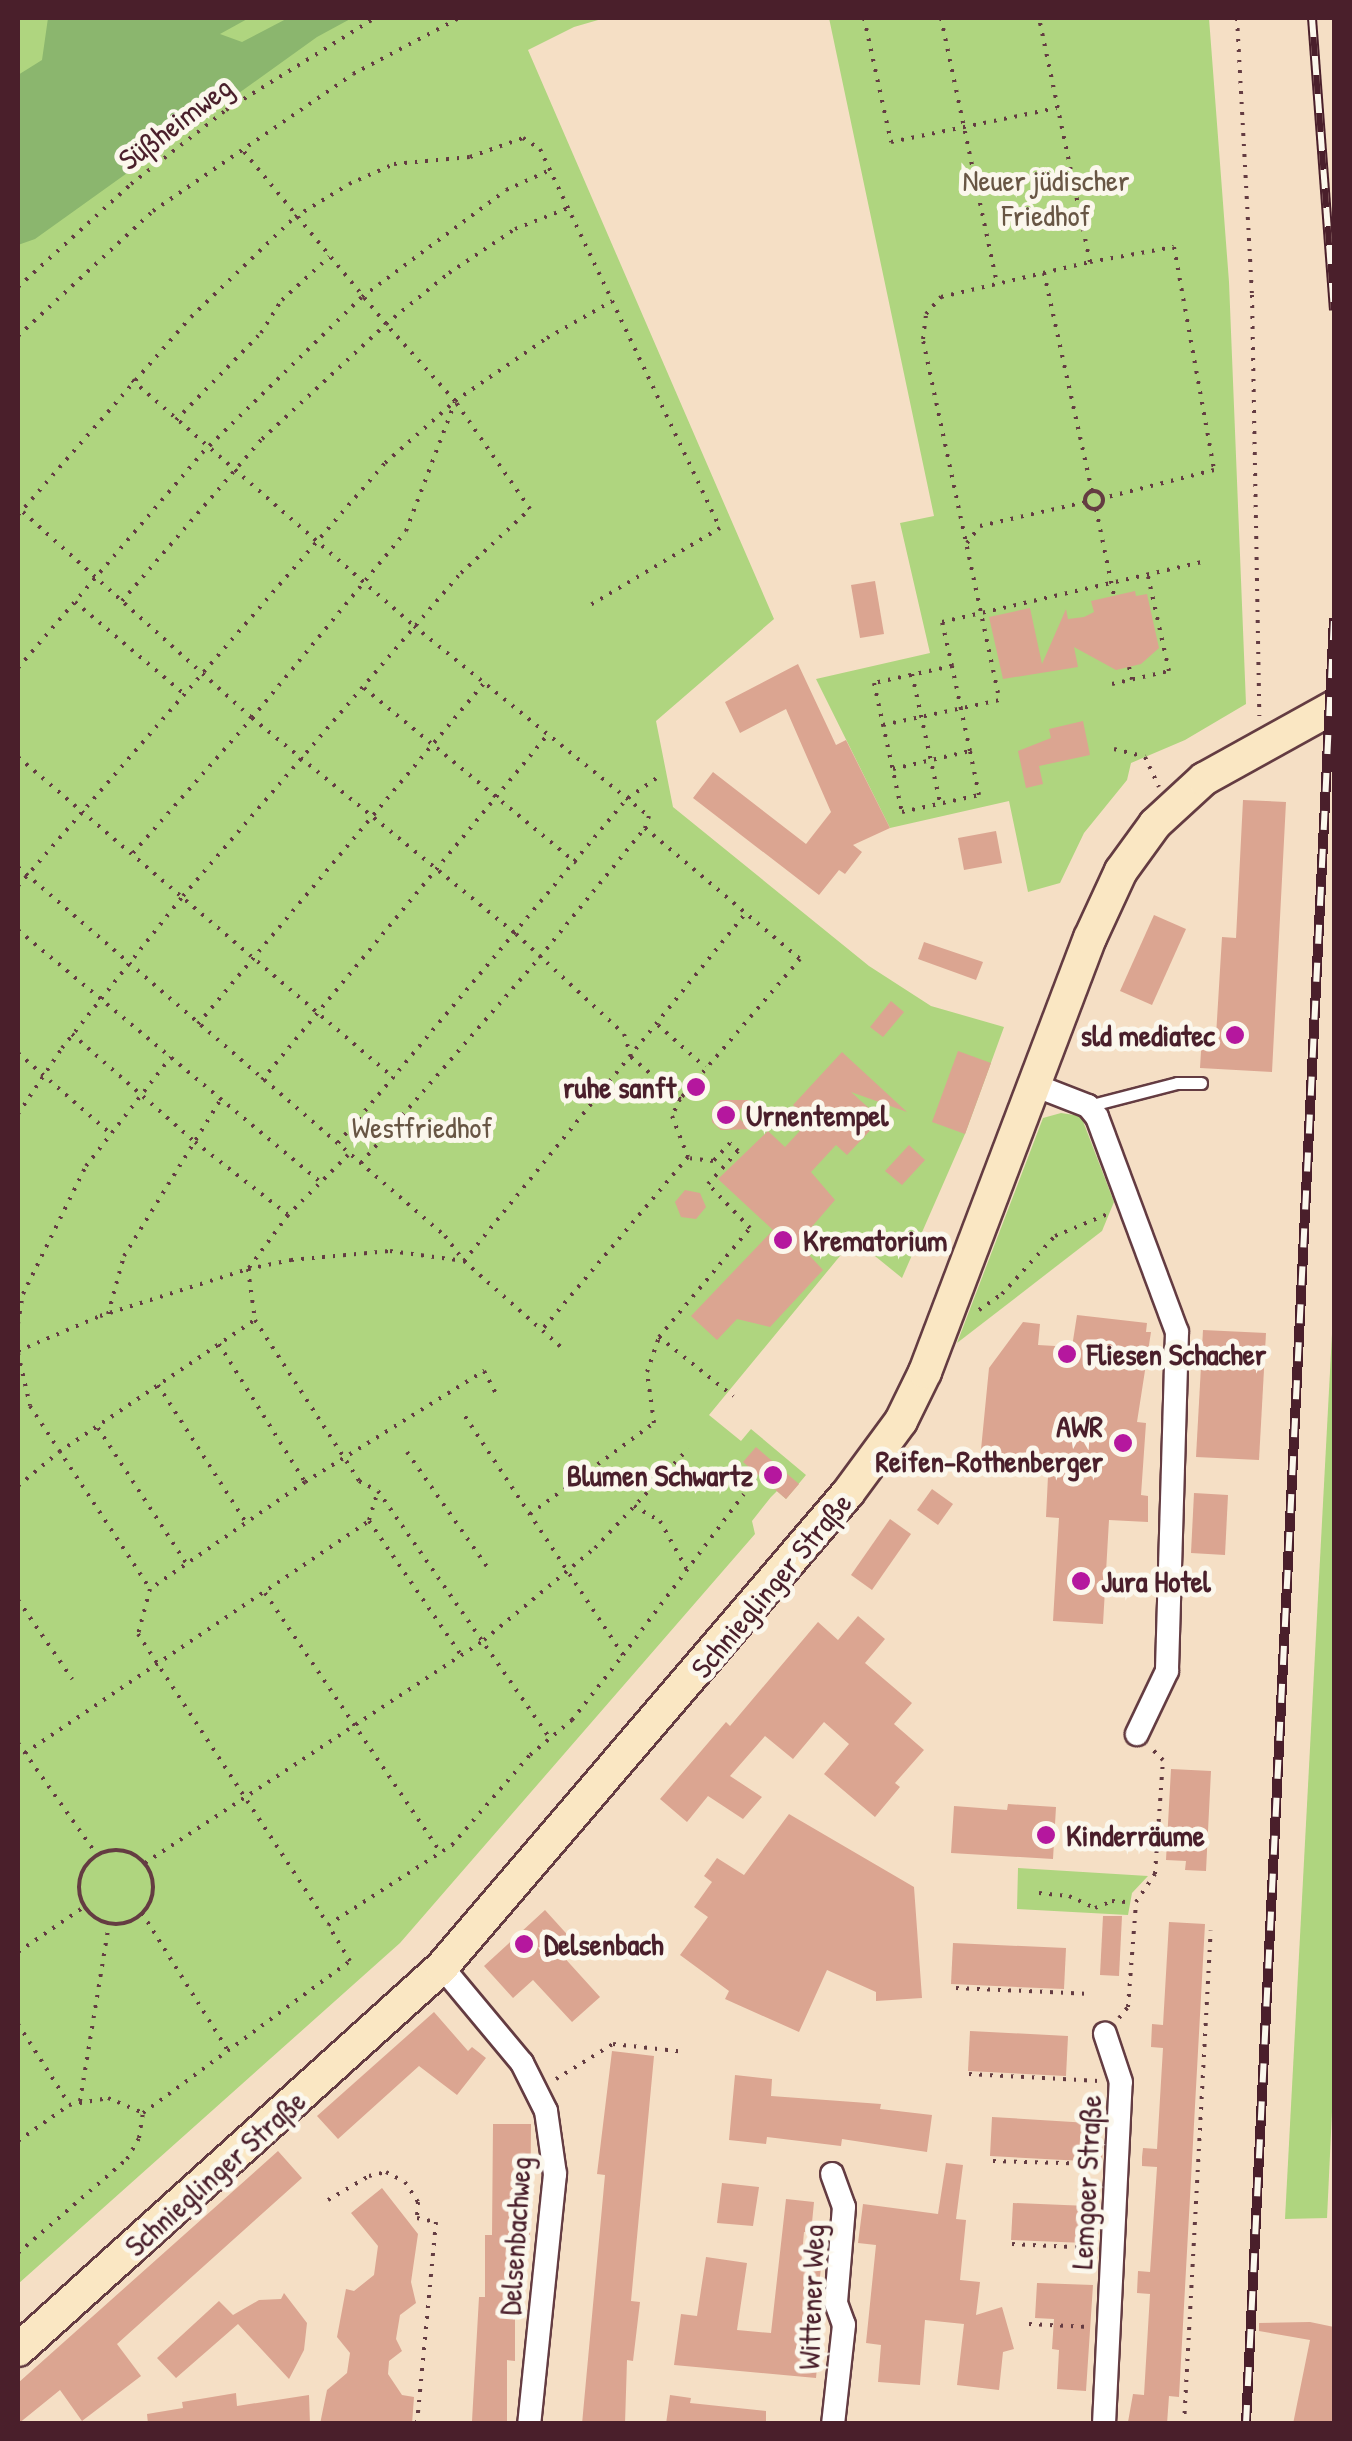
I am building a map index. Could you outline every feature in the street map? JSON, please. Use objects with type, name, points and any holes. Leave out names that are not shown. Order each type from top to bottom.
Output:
[{"type":"main road","name":"Schnieglinger Straße","points":[[18,2350],[442,1967],[848,1494],[900,1421],[940,1336],[1112,887],[1132,854],[1169,810],[1204,779],[1334,707]]},
{"type":"street","points":[[1034,1084],[1088,1106],[1097,1117],[1177,1332],[1167,1671],[1137,1734]]},
{"type":"street","name":"Delsenbachweg","points":[[442,1967],[522,2063],[546,2110],[555,2174],[529,2424]]},
{"type":"street","name":"Lemgoer Straße","points":[[1104,2424],[1122,2082],[1105,2034]]},
{"type":"street","name":"Wittener Weg","points":[[832,2174],[844,2207],[836,2303],[844,2325],[833,2424]]},
{"type":"lane","points":[[1088,1106],[1177,1083],[1201,1082]]},
{"type":"path","name":"Süßheimweg","points":[[18,286],[131,184],[226,110],[374,18]]},
{"type":"path","points":[[18,336],[154,211],[240,148],[353,74],[459,18]]},
{"type":"path","points":[[864,18],[891,142],[1057,108]]},
{"type":"path","points":[[941,18],[997,284]]},
{"type":"path","points":[[1039,18],[1090,262]]},
{"type":"path","points":[[1237,18],[1252,296],[1260,746]]},
{"type":"path","points":[[585,608],[720,528],[540,149],[523,138],[470,158],[394,164],[294,217],[245,261],[132,380],[19,513],[95,575],[252,718],[516,934],[624,1034],[632,1057],[680,1099]]},
{"type":"path","points":[[18,1114],[72,1034],[183,896],[461,572],[530,509],[455,401],[294,217],[240,148]]},
{"type":"path","points":[[18,668],[207,447],[362,297],[506,190],[550,170]]},
{"type":"path","points":[[122,601],[294,407],[386,324],[449,273],[514,229],[568,208]]},
{"type":"path","points":[[998,693],[923,338],[926,314],[941,297],[1174,247],[1214,470],[1212,474],[1103,498],[1096,508],[1114,596]]},
{"type":"path","points":[[176,420],[262,333],[282,300],[329,257]]},
{"type":"path","points":[[1044,273],[1092,491],[1086,502]]},
{"type":"path","points":[[18,886],[385,462],[455,401],[547,338],[612,301]]},
{"type":"path","points":[[132,380],[414,626],[649,816],[645,828],[540,957],[362,1163]]},
{"type":"path","points":[[133,853],[252,718],[406,531],[455,401]]},
{"type":"path","points":[[1092,491],[1103,498]]},
{"type":"path","points":[[966,543],[980,526],[1086,502],[1096,508]]},
{"type":"path","points":[[952,666],[874,683],[902,812],[979,795],[952,666],[942,622],[1206,561]]},
{"type":"path","points":[[1112,684],[1168,671],[1148,575]]},
{"type":"path","points":[[74,602],[183,693]]},
{"type":"path","points":[[1130,667],[1132,680]]},
{"type":"path","points":[[912,674],[940,804]]},
{"type":"path","points":[[198,1024],[484,682]]},
{"type":"path","points":[[362,687],[576,863]]},
{"type":"path","points":[[883,726],[1000,700]]},
{"type":"path","points":[[262,1080],[548,734]]},
{"type":"path","points":[[1114,748],[1145,757],[1169,810]]},
{"type":"path","points":[[892,769],[970,751]]},
{"type":"path","points":[[18,757],[394,1078]]},
{"type":"path","points":[[338,1143],[628,798],[658,777]]},
{"type":"path","points":[[645,828],[800,960],[680,1099],[672,1116],[688,1158]]},
{"type":"path","points":[[18,867],[445,1236],[464,1261],[561,1347]]},
{"type":"path","points":[[464,1261],[746,913]]},
{"type":"path","points":[[18,930],[319,1181]]},
{"type":"path","points":[[658,1026],[705,1067]]},
{"type":"path","points":[[72,1034],[194,1142],[288,1215]]},
{"type":"path","points":[[18,1053],[112,1134]]},
{"type":"path","points":[[18,1324],[24,1294],[86,1166],[172,1058]]},
{"type":"path","points":[[108,1314],[124,1256],[221,1099]]},
{"type":"path","points":[[530,1514],[654,1423],[647,1372],[659,1338],[750,1228],[708,1184],[738,1151],[730,1143],[713,1160],[688,1158]]},
{"type":"path","points":[[350,1153],[288,1215],[248,1269],[255,1320],[359,1482],[378,1491],[551,1740]]},
{"type":"path","points":[[542,1330],[688,1158]]},
{"type":"path","points":[[940,1336],[1002,1294],[1056,1236],[1128,1205]]},
{"type":"path","points":[[150,1588],[30,1406],[18,1349],[108,1314],[248,1269],[360,1252],[415,1252],[464,1261]]},
{"type":"path","points":[[18,1486],[59,1452],[255,1320]]},
{"type":"path","points":[[659,1338],[733,1396]]},
{"type":"path","points":[[219,1344],[305,1482]]},
{"type":"path","points":[[18,2253],[126,2159],[139,2138],[143,2114],[350,1962],[138,1634],[150,1588],[188,1566],[343,1457],[484,1371],[495,1392]]},
{"type":"path","points":[[158,1385],[247,1524]]},
{"type":"path","points":[[463,1413],[623,1655]]},
{"type":"path","points":[[97,1426],[188,1566]]},
{"type":"path","points":[[145,1864],[484,1640],[568,1570],[688,1449]]},
{"type":"path","points":[[407,1452],[488,1568]]},
{"type":"path","points":[[25,1753],[369,1521],[378,1491]]},
{"type":"path","points":[[328,1925],[442,1853],[530,1756],[551,1740],[623,1655],[744,1494]]},
{"type":"path","points":[[634,1506],[660,1521],[686,1568]]},
{"type":"path","points":[[369,1521],[461,1655]]},
{"type":"path","points":[[266,1593],[442,1853]]},
{"type":"path","points":[[18,1600],[72,1679]]},
{"type":"path","points":[[1105,2034],[1128,2007],[1136,1902],[1155,1874],[1163,1760],[1137,1734]]},
{"type":"path","points":[[18,1743],[97,1855]]},
{"type":"path","points":[[128,1852],[145,1864],[153,1884],[142,1914],[109,1924],[84,1907],[79,1884],[88,1862],[97,1855],[128,1852]]},
{"type":"path","points":[[1039,1893],[1069,1896],[1095,1908],[1112,1901],[1126,1902]]},
{"type":"path","points":[[18,1952],[84,1907]]},
{"type":"path","points":[[142,1914],[228,2051]]},
{"type":"path","points":[[80,2103],[109,1924]]},
{"type":"path","points":[[1184,2424],[1211,1931]]},
{"type":"path","points":[[956,1988],[1091,1994]]},
{"type":"path","points":[[18,2024],[69,2105]]},
{"type":"path","points":[[536,2091],[613,2044],[686,2052]]},
{"type":"path","points":[[969,2074],[1122,2082]]},
{"type":"path","points":[[18,2141],[69,2105],[108,2098],[143,2114]]},
{"type":"path","points":[[992,2161],[1117,2165]]},
{"type":"path","points":[[328,2200],[368,2176],[386,2172],[405,2182],[418,2202],[417,2218],[436,2222],[417,2424]]},
{"type":"path","points":[[1012,2244],[1113,2249]]},
{"type":"path","points":[[1029,2324],[1109,2328]]},
{"type":"green space","name":"Westfriedhof","points":[[18,18],[605,18],[574,27],[528,50],[774,619],[656,721],[673,807],[869,966],[931,1006],[1004,1027],[965,1134],[902,1278],[854,1239],[709,1415],[741,1441],[751,1429],[806,1475],[786,1499],[777,1491],[771,1497],[752,1521],[755,1534],[400,1943],[18,2284]]},
{"type":"green space","points":[[48,18],[249,18],[220,34],[242,42],[288,18],[352,18],[317,37],[35,239],[18,245],[18,75],[42,60]]},
{"type":"green space","name":"Neuer jüdischer Friedhof","points":[[829,18],[1209,18],[1229,282],[1246,704],[1185,740],[1131,763],[1127,780],[1084,833],[1060,883],[1028,892],[1009,801],[890,828],[816,679],[930,653],[900,523],[934,516]]},
{"type":"green space","points":[[1061,1113],[1081,1116],[1114,1202],[1102,1231],[957,1343],[1043,1118]]},
{"type":"green space","points":[[1334,1296],[1334,2069],[1327,2218],[1285,2219]]},
{"type":"green space","points":[[1018,1868],[1148,1876],[1132,1893],[1128,1915],[1017,1909]]},
{"type":"building","points":[[875,581],[884,634],[860,638],[851,585]]},
{"type":"building","points":[[1135,591],[1136,596],[1147,594],[1159,648],[1141,664],[1116,670],[1074,647],[1078,667],[1003,679],[989,617],[1030,608],[1042,664],[1066,609],[1068,619],[1084,617],[1094,612],[1091,601]]},
{"type":"building","points":[[798,664],[836,745],[846,740],[890,828],[853,845],[862,852],[845,874],[839,870],[819,895],[693,798],[713,772],[806,844],[831,812],[786,709],[740,733],[725,702]]},
{"type":"building","points":[[1083,721],[1090,755],[1039,766],[1043,784],[1026,788],[1018,751],[1051,738],[1049,729]]},
{"type":"building","points":[[1243,800],[1286,802],[1272,1072],[1200,1068],[1202,1035],[1216,1036],[1222,937],[1236,938]]},
{"type":"building","points":[[996,831],[1002,863],[964,870],[958,838]]},
{"type":"building","points":[[1154,915],[1186,929],[1152,1005],[1120,991]]},
{"type":"building","points":[[924,942],[983,962],[976,980],[918,959]]},
{"type":"building","points":[[891,1001],[904,1012],[883,1037],[870,1027]]},
{"type":"building","points":[[958,1051],[991,1063],[965,1134],[932,1122]]},
{"type":"building","name":"Krematorium","points":[[842,1052],[907,1112],[851,1092],[881,1119],[847,1155],[836,1145],[811,1172],[835,1200],[803,1237],[809,1255],[823,1270],[770,1327],[737,1319],[717,1340],[691,1316],[773,1230],[718,1179],[768,1131],[785,1147],[810,1120],[793,1105]]},
{"type":"building","name":"Urnentempel","points":[[720,1100],[749,1100],[735,1115],[751,1129],[721,1130],[712,1122],[712,1110]]},
{"type":"building","points":[[909,1145],[925,1160],[902,1185],[885,1171]]},
{"type":"building","points":[[685,1190],[700,1193],[706,1207],[696,1219],[681,1217],[675,1202]]},
{"type":"building","points":[[1077,1315],[1147,1323],[1146,1332],[1151,1332],[1137,1422],[1146,1423],[1141,1495],[1148,1496],[1148,1522],[1109,1520],[1103,1624],[1053,1621],[1059,1518],[1046,1517],[1048,1476],[979,1470],[989,1368],[1023,1322],[1040,1324],[1038,1345],[1072,1347]]},
{"type":"building","points":[[1203,1330],[1266,1333],[1259,1460],[1196,1457]]},
{"type":"building","points":[[756,1447],[799,1484],[786,1499],[743,1462]]},
{"type":"building","points":[[932,1489],[953,1504],[938,1525],[917,1510]]},
{"type":"building","points":[[1194,1493],[1228,1495],[1225,1555],[1191,1553]]},
{"type":"building","points":[[890,1519],[911,1534],[872,1590],[851,1575]]},
{"type":"building","points":[[858,1616],[885,1639],[865,1663],[912,1703],[894,1724],[924,1750],[895,1783],[900,1787],[875,1817],[824,1774],[849,1744],[824,1722],[793,1759],[765,1736],[730,1776],[762,1797],[743,1819],[708,1796],[687,1822],[660,1799],[726,1722],[730,1726],[818,1622],[838,1640]]},
{"type":"building","points":[[1171,1769],[1211,1771],[1206,1871],[1185,1870],[1186,1861],[1166,1860]]},
{"type":"building","points":[[1008,1804],[1056,1807],[1053,1859],[951,1853],[954,1806],[1007,1810]]},
{"type":"building","points":[[789,1814],[914,1887],[922,1998],[876,2001],[876,1992],[827,1970],[799,2032],[725,1999],[729,1991],[680,1955],[708,1917],[694,1907],[712,1882],[704,1876],[717,1858],[744,1875]]},
{"type":"building","points":[[545,1910],[574,1942],[561,1954],[600,1997],[572,2022],[533,1980],[513,1998],[484,1966]]},
{"type":"building","points":[[1103,1916],[1122,1916],[1119,1976],[1100,1975]]},
{"type":"building","points":[[1169,1922],[1205,1924],[1179,2397],[1169,2396],[1167,2424],[1150,2424],[1128,2422],[1133,2394],[1144,2395],[1150,2294],[1137,2293],[1138,2271],[1150,2272],[1157,2167],[1142,2166],[1142,2157],[1143,2148],[1157,2149],[1163,2048],[1151,2047],[1152,2024],[1163,2025]]},
{"type":"building","points":[[953,1943],[1066,1948],[1064,1989],[951,1984]]},
{"type":"building","points":[[434,2012],[468,2051],[472,2047],[486,2058],[457,2095],[419,2066],[338,2139],[317,2116]]},
{"type":"building","points":[[970,2031],[1068,2036],[1066,2076],[968,2071]]},
{"type":"building","points":[[612,2051],[654,2056],[631,2301],[640,2302],[633,2361],[627,2360],[625,2424],[582,2424],[605,2175],[597,2174]]},
{"type":"building","points":[[735,2075],[772,2079],[771,2096],[881,2104],[880,2109],[932,2115],[927,2152],[842,2139],[841,2146],[767,2137],[766,2144],[729,2140]]},
{"type":"building","points":[[992,2117],[1089,2123],[1088,2135],[1098,2136],[1097,2144],[1103,2144],[1102,2162],[990,2156]]},
{"type":"building","points":[[493,2124],[531,2124],[530,2235],[524,2235],[523,2297],[515,2297],[515,2361],[507,2360],[507,2421],[472,2421],[479,2297],[485,2297],[485,2235],[492,2235]]},
{"type":"building","points":[[278,2151],[302,2178],[117,2344],[141,2376],[82,2421],[60,2390],[18,2424],[18,2383]]},
{"type":"building","points":[[946,2163],[963,2165],[956,2219],[966,2220],[960,2280],[980,2282],[976,2315],[1002,2307],[1014,2349],[1003,2352],[999,2390],[957,2385],[964,2324],[925,2320],[920,2385],[878,2382],[881,2345],[866,2343],[876,2245],[858,2243],[863,2204],[938,2214]]},
{"type":"building","points":[[722,2183],[759,2187],[753,2226],[717,2223]]},
{"type":"building","points":[[382,2188],[418,2234],[411,2282],[416,2303],[400,2315],[396,2339],[402,2351],[389,2361],[388,2374],[402,2395],[414,2397],[412,2424],[320,2424],[327,2390],[347,2373],[350,2353],[337,2337],[346,2289],[354,2291],[374,2275],[378,2246],[351,2213]]},
{"type":"building","points":[[786,2199],[814,2202],[811,2233],[804,2232],[801,2266],[821,2268],[813,2336],[820,2336],[816,2378],[674,2365],[681,2314],[697,2316],[706,2257],[747,2263],[737,2330],[771,2333]]},
{"type":"building","points":[[1013,2203],[1088,2206],[1086,2243],[1011,2240]]},
{"type":"building","points":[[1037,2283],[1093,2285],[1086,2391],[1057,2389],[1059,2350],[1052,2349],[1054,2319],[1035,2318]]},
{"type":"building","points":[[284,2293],[307,2323],[304,2350],[289,2379],[238,2324],[176,2378],[157,2358],[219,2301],[233,2315],[259,2300],[281,2299]]},
{"type":"building","points":[[1310,2322],[1334,2327],[1334,2424],[1293,2424],[1310,2340],[1259,2331],[1259,2323]]},
{"type":"building","points":[[236,2393],[237,2406],[309,2395],[310,2424],[148,2424],[147,2414],[183,2408],[182,2402]]},
{"type":"building","points":[[670,2395],[691,2398],[690,2403],[766,2411],[766,2424],[666,2424]]},
{"type":"railway","points":[[1312,18],[1334,310]]},
{"type":"railway","points":[[1246,2424],[1334,618]]},
{"type":"place","name":"sld mediatec","points":[[1235,1035]]},
{"type":"place","name":"ruhe sanft","points":[[696,1087]]},
{"type":"place","name":"Urnentempel","points":[[726,1115]]},
{"type":"place","name":"Krematorium","points":[[783,1240]]},
{"type":"place","name":"Fliesen Schacher","points":[[1067,1354]]},
{"type":"place","name":"AWR Reifen-Rothenberger","points":[[1123,1443]]},
{"type":"place","name":"Blumen Schwartz","points":[[773,1475]]},
{"type":"place","name":"Jura Hotel","points":[[1081,1581]]},
{"type":"place","name":"Kinderräume","points":[[1046,1835]]},
{"type":"place","name":"Delsenbach","points":[[524,1944]]}]
